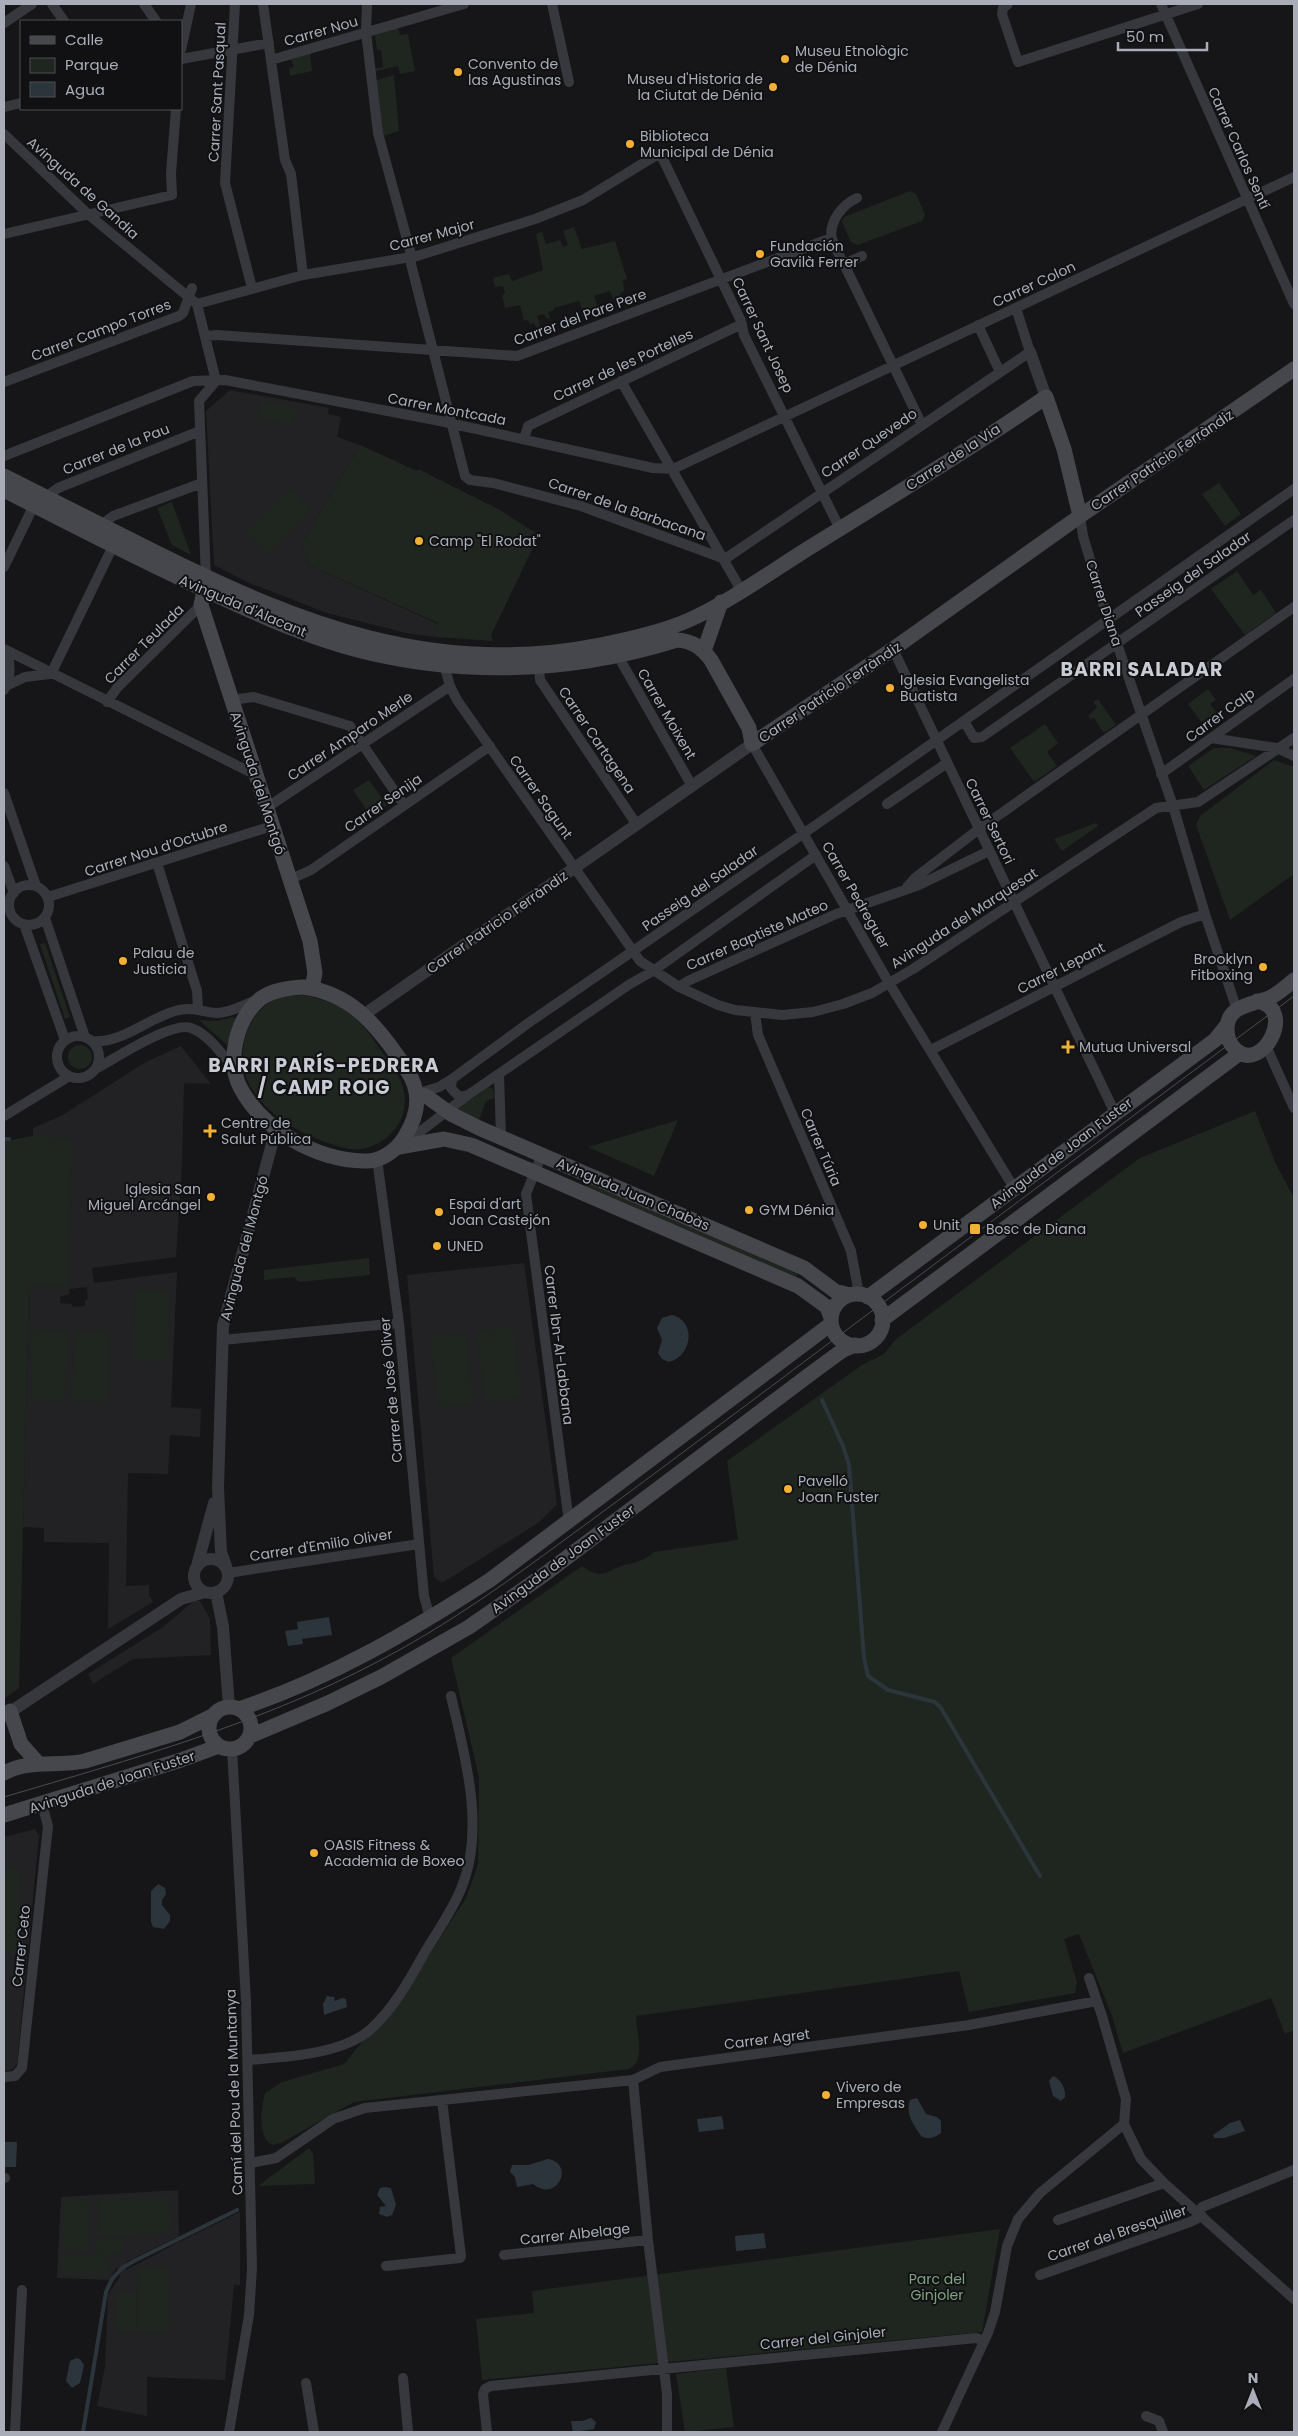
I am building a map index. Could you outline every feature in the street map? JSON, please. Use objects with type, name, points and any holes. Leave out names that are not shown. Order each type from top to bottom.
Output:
[{"type":"main road","name":"Carrer Patricio Ferràndiz","points":[[752,744],[892,649],[1080,516],[1294,369]]},
{"type":"main road","name":"Carrer Diana","points":[[1046,397],[1064,449],[1080,516]]},
{"type":"main road","name":"Carrer de la Via","points":[[840,529],[1046,397]]},
{"type":"main road","name":"Avinguda d'Alacant","points":[[4,476],[40,501],[113,546],[205,584],[291,615],[443,659],[500,669],[539,668],[618,656],[678,640],[695,644],[704,651]]},
{"type":"main road","name":"Avinguda d'Alacant","points":[[4,490],[40,501],[101,525],[205,584]]},
{"type":"main road","points":[[741,590],[840,529]]},
{"type":"main road","points":[[201,605],[205,584]]},
{"type":"main road","name":"Avinguda d'Alacant","points":[[443,659],[582,648],[661,630],[700,614],[741,590]]},
{"type":"main road","points":[[721,602],[704,651],[749,728],[752,744]]},
{"type":"main road","name":"Avinguda del Montgó","points":[[201,605],[254,774],[291,879],[311,947],[315,973],[312,988]]},
{"type":"main road","points":[[1257,1001],[1272,1004],[1286,1021],[1281,1034],[1267,1048],[1251,1055],[1240,1053],[1231,1044],[1228,1036],[1228,1025],[1237,1010],[1257,1001],[1271,997],[1294,980]]},
{"type":"main road","points":[[312,988],[342,998],[365,1014],[381,1033],[410,1075],[417,1094],[414,1119],[399,1147],[377,1159],[350,1160],[324,1154],[296,1141],[264,1119],[241,1089],[235,1070],[236,1042],[250,1009],[260,998],[283,989],[312,988]]},
{"type":"main road","name":"Avinguda de Joan Fuster","points":[[859,1295],[1014,1188],[1215,1040],[1228,1025]]},
{"type":"main road","name":"Avinguda de Joan Fuster","points":[[882,1320],[1240,1053]]},
{"type":"main road","name":"Avinguda Juan Chabàs","points":[[417,1094],[426,1096],[447,1111],[501,1137],[804,1268],[835,1291],[859,1295]]},
{"type":"main road","name":"Avinguda Juan Chabàs","points":[[399,1147],[436,1140],[456,1140],[798,1286],[827,1308],[831,1321]]},
{"type":"main road","points":[[859,1295],[879,1306],[882,1320],[881,1329],[875,1338],[865,1344],[855,1345],[837,1337],[831,1321],[838,1303],[859,1295]]},
{"type":"main road","name":"Avinguda de Joan Fuster","points":[[234,1708],[284,1692],[331,1670],[430,1618],[490,1580],[569,1522],[831,1321]]},
{"type":"main road","name":"Avinguda de Joan Fuster","points":[[250,1736],[335,1700],[381,1677],[469,1627],[552,1569],[843,1350],[855,1345]]},
{"type":"main road","points":[[234,1708],[250,1720],[250,1736],[243,1745],[226,1748],[210,1734],[209,1725],[212,1716],[219,1710],[234,1708]]},
{"type":"main road","points":[[7,1714],[21,1744],[38,1763]]},
{"type":"main road","name":"Avinguda de Joan Fuster","points":[[4,1772],[16,1767],[38,1763],[66,1764],[85,1761],[180,1732],[212,1716]]},
{"type":"main road","name":"Avinguda de Joan Fuster","points":[[4,1772],[15,1752],[17,1736]]},
{"type":"main road","name":"Avinguda de Joan Fuster","points":[[4,1815],[226,1748]]},
{"type":"street","points":[[4,23],[32,4]]},
{"type":"street","points":[[52,4],[63,20]]},
{"type":"street","points":[[144,4],[155,20]]},
{"type":"street","points":[[182,45],[191,4]]},
{"type":"street","name":"Carrer Sant Pasqual","points":[[235,4],[225,183],[252,288]]},
{"type":"street","points":[[263,4],[288,166],[291,174],[303,275]]},
{"type":"street","points":[[366,4],[366,32],[378,134],[411,257],[452,424]]},
{"type":"street","name":"Carrer Nou","points":[[271,60],[464,4]]},
{"type":"street","points":[[552,4],[569,82]]},
{"type":"street","points":[[1008,4],[1003,8],[1002,14],[1018,62],[1198,4]]},
{"type":"street","name":"Carrer Carlos Sentí","points":[[1161,4],[1294,304]]},
{"type":"street","points":[[182,59],[269,43]]},
{"type":"street","points":[[4,106],[20,103]]},
{"type":"street","points":[[4,234],[172,195],[171,173],[176,110]]},
{"type":"street","name":"Avinguda de Gandia","points":[[4,134],[89,214],[145,260],[191,292],[197,304]]},
{"type":"street","name":"Carrer Major","points":[[197,304],[303,275],[411,257],[574,204],[660,153]]},
{"type":"street","name":"Carrer Sant Josep","points":[[660,153],[722,279],[742,324],[744,335],[840,529]]},
{"type":"street","name":"Carrer Colon","points":[[673,469],[1294,177]]},
{"type":"street","points":[[857,198],[847,203],[839,212],[832,229],[832,241],[922,425]]},
{"type":"street","name":"Carrer del Pare Pere","points":[[206,336],[517,356],[826,240],[832,241]]},
{"type":"street","points":[[844,264],[862,256]]},
{"type":"street","name":"Carrer Campo Torres","points":[[4,382],[180,316],[184,313],[191,292]]},
{"type":"street","points":[[197,304],[216,381],[199,401],[205,584]]},
{"type":"street","name":"Carrer Diana","points":[[1016,308],[1046,397]]},
{"type":"street","name":"Carrer de les Portelles","points":[[524,439],[528,426],[742,324]]},
{"type":"street","points":[[978,325],[1000,372]]},
{"type":"street","name":"Carrer Quevedo","points":[[725,560],[821,492],[1030,352]]},
{"type":"street","name":"Carrer Montcada","points":[[4,456],[193,381],[225,380],[452,424],[653,468],[673,469]]},
{"type":"street","points":[[621,381],[741,590]]},
{"type":"street","name":"Carrer de la Barbacana","points":[[452,424],[464,473],[470,480],[493,483],[581,506],[725,560]]},
{"type":"street","name":"Carrer de la Pau","points":[[40,501],[58,488],[200,431]]},
{"type":"street","points":[[101,525],[113,516],[202,483]]},
{"type":"street","name":"Passeig del Saladar","points":[[417,1094],[439,1087],[452,1079],[632,951],[964,722],[1294,489]]},
{"type":"street","points":[[4,567],[40,501]]},
{"type":"street","name":"Carrer Diana","points":[[1080,516],[1083,536],[1109,619],[1173,806],[1205,914],[1237,1010]]},
{"type":"street","name":"Passeig del Saladar","points":[[964,722],[974,738],[982,737],[1294,520]]},
{"type":"street","points":[[51,674],[113,546]]},
{"type":"street","name":"Carrer Teulada","points":[[107,702],[117,688],[201,605]]},
{"type":"street","points":[[908,887],[915,878],[979,829],[1294,607]]},
{"type":"street","points":[[4,649],[254,774]]},
{"type":"street","points":[[4,649],[10,662],[5,689]]},
{"type":"street","name":"Carrer Sertori","points":[[892,649],[1115,1113]]},
{"type":"street","name":"Carrer Moixent","points":[[618,656],[692,786]]},
{"type":"street","name":"Carrer Sagunt","points":[[443,659],[450,686],[632,951]]},
{"type":"street","name":"Carrer Cartagena","points":[[539,668],[540,680],[637,825]]},
{"type":"street","points":[[5,689],[25,677],[51,674]]},
{"type":"street","name":"Carrer Calp","points":[[1161,774],[1294,679]]},
{"type":"street","name":"Carrer Amparo Merle","points":[[266,808],[450,686]]},
{"type":"street","points":[[231,700],[254,698],[350,726],[404,804]]},
{"type":"street","points":[[1211,738],[1277,748],[1294,756]]},
{"type":"street","name":"Avinguda del Marquesat","points":[[632,951],[640,961],[679,987],[718,1005],[755,1013],[782,1016],[813,1012],[859,998],[890,982],[1014,904],[1156,808],[1198,802],[1294,738]]},
{"type":"street","name":"Carrer Patricio Ferràndiz","points":[[365,1014],[752,744]]},
{"type":"street","name":"Carrer Pedreguer","points":[[752,744],[890,982],[1014,1188]]},
{"type":"street","name":"Carrer Senija","points":[[291,879],[311,870],[490,746]]},
{"type":"street","points":[[887,804],[947,763]]},
{"type":"street","points":[[4,793],[36,886],[48,897],[49,909],[44,918],[38,923],[24,924]]},
{"type":"street","name":"Carrer Nou d’Octubre","points":[[48,897],[272,826]]},
{"type":"street","name":"Carrer Baptiste Mateo","points":[[679,987],[688,981],[848,910],[908,887],[919,885],[989,851]]},
{"type":"street","points":[[399,1147],[468,1095],[630,984],[654,971],[816,856]]},
{"type":"street","points":[[157,863],[197,992],[198,1008]]},
{"type":"street","points":[[4,866],[14,893]]},
{"type":"street","points":[[36,886],[21,887],[14,893],[10,903],[12,914],[24,924],[65,1040]]},
{"type":"street","name":"Carrer Lepant","points":[[931,1050],[1181,922],[1205,914]]},
{"type":"street","points":[[44,918],[88,1039],[99,1053],[97,1068]]},
{"type":"street","points":[[235,1070],[204,1036],[197,1031],[184,1027],[177,1028],[152,1039],[97,1068],[84,1078],[68,1076],[59,1068],[56,1056],[60,1045],[65,1040],[78,1036],[88,1039],[112,1040],[172,1012],[198,1008],[218,1013],[260,998]]},
{"type":"street","name":"Carrer Túria","points":[[755,1013],[758,1035],[851,1251],[859,1295]]},
{"type":"street","points":[[1267,1048],[1294,1108]]},
{"type":"street","points":[[499,1074],[501,1137]]},
{"type":"street","points":[[4,1116],[68,1076]]},
{"type":"street","points":[[452,1079],[451,1088],[457,1095],[462,1097],[468,1095]]},
{"type":"street","name":"Avinguda del Montgó","points":[[228,1571],[221,1552],[218,1488],[222,1340],[226,1314],[276,1129]]},
{"type":"street","name":"Carrer Ibn-Al-Labbana","points":[[542,1154],[526,1194],[569,1522]]},
{"type":"street","name":"Carrer de José Oliver","points":[[377,1159],[399,1323],[424,1596],[430,1618]]},
{"type":"street","points":[[222,1340],[399,1323]]},
{"type":"street","name":"Avinguda del Montgó","points":[[181,1599],[196,1569],[218,1488]]},
{"type":"street","name":"Carrer d'Emilio Oliver","points":[[228,1571],[419,1544]]},
{"type":"street","points":[[7,1714],[181,1599],[211,1592],[227,1583],[228,1571],[215,1559],[205,1560],[196,1569],[198,1586],[211,1592],[222,1622],[234,1708]]},
{"type":"street","points":[[248,2060],[319,2052],[348,2042],[370,2030],[407,1985],[461,1890],[469,1865],[472,1798],[469,1771],[451,1696]]},
{"type":"street","name":"Camí del Pou de la Muntanya","points":[[226,1748],[248,2060],[252,2288],[230,2432]]},
{"type":"street","name":"Carrer Ceto","points":[[4,2077],[15,2076],[22,2068],[48,1826],[42,1804]]},
{"type":"street","name":"Carrer del Bresquiller","points":[[1088,1978],[1097,2001],[1126,2103],[1124,2124],[1141,2159],[1164,2183],[1294,2299]]},
{"type":"street","name":"Carrer Agret","points":[[251,2162],[276,2158],[325,2124],[355,2111],[375,2106],[633,2080],[660,2067],[969,2025],[1097,2001]]},
{"type":"street","points":[[633,2080],[648,2240],[664,2369],[667,2432]]},
{"type":"street","points":[[386,2266],[460,2258],[462,2256],[442,2100]]},
{"type":"street","points":[[942,2432],[984,2341],[995,2312],[1007,2246],[1023,2211],[1040,2194],[1124,2124]]},
{"type":"street","name":"Carrer del Bresquiller","points":[[1040,2275],[1190,2222],[1200,2214],[1202,2207],[1294,2170]]},
{"type":"street","points":[[1058,2220],[1164,2183]]},
{"type":"street","name":"Carrer Albelage","points":[[504,2255],[648,2240]]},
{"type":"street","points":[[14,2432],[22,2290]]},
{"type":"street","name":"Carrer del Ginjoler","points":[[486,2432],[483,2394],[485,2389],[491,2386],[947,2340],[976,2338],[984,2341]]},
{"type":"street","points":[[403,2378],[408,2432]]},
{"type":"street","points":[[306,2383],[314,2432]]},
{"type":"street","points":[[1146,2416],[1159,2421],[1164,2432]]},
{"type":"shaded area","points":[[230,390],[329,408],[328,414],[341,417],[337,437],[360,445],[302,543],[309,565],[438,624],[435,637],[406,633],[327,613],[247,582],[214,565],[206,411]]},
{"type":"shaded area","points":[[181,1046],[211,1084],[184,1083],[182,1166],[176,1257],[92,1268],[94,1283],[177,1272],[171,1407],[201,1409],[200,1437],[170,1435],[168,1474],[128,1473],[126,1586],[149,1585],[149,1595],[153,1602],[108,1629],[109,1543],[44,1542],[44,1528],[23,1527],[33,1128],[61,1116],[144,1063]],"holes":[[[87,1287],[88,1299],[85,1300],[85,1306],[72,1307],[72,1304],[60,1303],[60,1297],[70,1294],[69,1289]]]},
{"type":"shaded area","points":[[524,1263],[557,1504],[538,1523],[442,1583],[434,1577],[407,1275]]},
{"type":"shaded area","points":[[195,1600],[200,1601],[210,1619],[211,1655],[133,1659],[93,1684],[88,1674],[163,1627]]},
{"type":"shaded area","points":[[35,1829],[39,1836],[17,2064],[11,2070],[4,2070],[4,1837]]},
{"type":"shaded area","points":[[178,2190],[179,2236],[126,2262],[126,2270],[240,2212],[240,2285],[234,2285],[225,2380],[147,2377],[147,2416],[97,2406],[105,2367],[108,2294],[120,2277],[117,2267],[109,2280],[57,2278],[61,2197]]},
{"type":"green space","points":[[398,28],[400,35],[408,34],[415,71],[400,74],[398,66],[373,72],[373,69],[383,67],[381,50],[377,50],[375,35]]},
{"type":"green space","points":[[310,53],[312,71],[290,76],[289,68],[294,67],[291,59]]},
{"type":"green space","points":[[394,75],[399,131],[381,137],[374,81]]},
{"type":"green space","points":[[910,191],[916,194],[925,215],[922,221],[858,245],[851,242],[842,222],[844,217]]},
{"type":"green space","points":[[574,227],[582,249],[615,241],[627,279],[623,280],[624,291],[620,293],[621,296],[613,299],[610,291],[594,296],[598,306],[583,312],[579,301],[554,308],[554,310],[548,312],[550,318],[547,319],[544,314],[537,316],[541,328],[537,329],[534,323],[530,324],[528,320],[524,321],[520,305],[505,308],[502,295],[505,294],[503,286],[495,287],[493,278],[509,274],[512,281],[543,270],[536,234],[542,232],[546,244],[560,240],[563,247],[568,245],[563,231]]},
{"type":"green space","points":[[261,401],[296,408],[293,425],[257,418]]},
{"type":"green space","name":"Camp \"El Rodat\"","points":[[360,445],[417,471],[418,469],[500,510],[539,535],[491,635],[493,641],[435,637],[438,623],[309,565],[302,543]]},
{"type":"green space","points":[[1219,483],[1241,514],[1225,526],[1202,494]]},
{"type":"green space","points":[[291,488],[312,511],[267,555],[245,532]]},
{"type":"green space","points":[[172,502],[191,555],[172,545],[157,508]]},
{"type":"green space","points":[[1237,571],[1253,595],[1261,590],[1276,613],[1245,635],[1211,589]]},
{"type":"green space","points":[[1208,689],[1216,700],[1210,704],[1222,720],[1208,731],[1188,704]]},
{"type":"green space","points":[[1098,699],[1116,725],[1104,733],[1094,718],[1091,719],[1088,716],[1097,707],[1093,702]]},
{"type":"green space","points":[[1045,724],[1058,743],[1047,752],[1057,766],[1034,782],[1010,748]]},
{"type":"green space","points":[[1214,748],[1230,748],[1256,756],[1204,790],[1188,766]]},
{"type":"green space","points":[[1274,760],[1294,767],[1294,874],[1230,920],[1196,825],[1200,816]]},
{"type":"green space","points":[[369,780],[387,805],[371,816],[353,790]]},
{"type":"green space","points":[[1096,823],[1098,826],[1062,851],[1054,839]]},
{"type":"green space","points":[[45,943],[70,1017],[65,1019],[40,944]]},
{"type":"green space","points":[[303,995],[333,1004],[344,1009],[354,1017],[372,1037],[401,1082],[405,1102],[400,1120],[389,1136],[372,1146],[361,1149],[339,1147],[306,1134],[276,1115],[259,1099],[252,1089],[244,1067],[243,1054],[244,1042],[253,1019],[260,1010],[274,1000]]},
{"type":"green space","points":[[233,1017],[237,1020],[227,1045],[199,1020],[217,1021]]},
{"type":"green space","points":[[80,1045],[89,1048],[92,1057],[89,1066],[80,1069],[71,1066],[68,1057],[71,1048]]},
{"type":"green space","points":[[488,1087],[493,1089],[494,1098],[486,1101],[478,1123],[458,1109]]},
{"type":"green space","points":[[1255,1111],[1275,1162],[1294,1198],[1294,2030],[1285,2034],[1271,1998],[1123,2053],[1112,2016],[1079,1934],[1064,1939],[1077,1982],[1075,1993],[969,2012],[959,1971],[636,2016],[639,2053],[638,2060],[629,2069],[354,2102],[281,2143],[272,2145],[267,2141],[261,2122],[265,2093],[282,2082],[344,2064],[415,1977],[466,1898],[478,1864],[479,1777],[451,1658],[582,1566],[600,1574],[640,1561],[654,1552],[738,1540],[727,1461],[862,1365],[884,1354],[895,1340],[1140,1158]]},
{"type":"green space","points":[[678,1120],[654,1176],[588,1147]]},
{"type":"green space","points":[[33,1136],[72,1138],[68,1287],[29,1286],[19,1688],[4,1699],[4,1141]]},
{"type":"green space","points":[[587,1183],[798,1273],[796,1278],[584,1189]]},
{"type":"green space","points":[[369,1258],[370,1275],[299,1282],[294,1277],[264,1280],[264,1270]]},
{"type":"green space","points":[[135,1289],[170,1291],[167,1362],[132,1360]]},
{"type":"green space","points":[[513,1326],[522,1398],[485,1402],[476,1331]]},
{"type":"green space","points":[[33,1329],[69,1330],[65,1401],[30,1400]]},
{"type":"green space","points":[[75,1330],[110,1332],[107,1402],[72,1401]]},
{"type":"green space","points":[[466,1333],[474,1404],[438,1408],[430,1337]]},
{"type":"green space","points":[[4,1867],[20,1868],[18,1954],[4,1953]]},
{"type":"green space","points":[[309,2148],[313,2154],[315,2184],[258,2186]]},
{"type":"green space","points":[[169,2196],[171,2233],[99,2237],[97,2200]]},
{"type":"green space","points":[[64,2200],[90,2201],[89,2251],[62,2250]]},
{"type":"green space","name":"Parc del Ginjoler","points":[[1000,2229],[982,2332],[482,2380],[476,2319],[534,2313],[532,2291]]},
{"type":"green space","points":[[122,2239],[122,2254],[97,2256],[96,2240]]},
{"type":"green space","points":[[61,2256],[110,2257],[110,2275],[61,2275]]},
{"type":"green space","points":[[168,2267],[170,2332],[138,2332],[137,2268]]},
{"type":"green space","points":[[115,2293],[136,2293],[137,2331],[116,2332]]},
{"type":"green space","points":[[726,2368],[734,2427],[685,2432],[676,2374]]},
{"type":"water","points":[[672,1315],[685,1324],[689,1339],[683,1353],[677,1359],[669,1362],[662,1359],[658,1353],[662,1340],[657,1328],[662,1318]]},
{"type":"water","points":[[329,1617],[332,1635],[302,1639],[303,1644],[288,1646],[285,1631],[298,1629],[297,1622]]},
{"type":"water","points":[[158,1884],[165,1888],[166,1894],[162,1900],[162,1905],[170,1915],[170,1921],[164,1929],[153,1927],[151,1922],[151,1891]]},
{"type":"water","points":[[327,1996],[334,1997],[335,2001],[342,1998],[346,1999],[347,2007],[324,2015],[323,2004]]},
{"type":"water","points":[[1053,2076],[1061,2082],[1064,2088],[1065,2097],[1061,2101],[1053,2096],[1049,2081]]},
{"type":"water","points":[[917,2098],[926,2114],[937,2117],[941,2121],[941,2133],[936,2136],[930,2138],[922,2137],[913,2124],[909,2115],[909,2105],[910,2100]]},
{"type":"water","points":[[722,2116],[724,2129],[699,2132],[697,2119]]},
{"type":"water","points":[[1240,2120],[1245,2131],[1224,2138],[1214,2138],[1213,2135],[1230,2123]]},
{"type":"water","points":[[5,2142],[17,2142],[16,2167],[5,2167]]},
{"type":"water","points":[[548,2159],[556,2162],[561,2167],[562,2174],[556,2186],[550,2189],[542,2189],[533,2184],[517,2187],[515,2177],[510,2172],[512,2165],[528,2165]]},
{"type":"water","points":[[380,2188],[391,2188],[396,2205],[392,2215],[387,2217],[379,2214],[380,2207],[386,2206],[377,2195]]},
{"type":"water","points":[[764,2233],[766,2248],[736,2251],[735,2236]]},
{"type":"water","points":[[76,2358],[80,2359],[84,2365],[80,2383],[72,2388],[66,2381],[70,2361]]},
{"type":"water","points":[[591,2418],[596,2422],[594,2429],[573,2432],[571,2421],[582,2421]]},
{"type":"waterway","points":[[4,1139],[9,1139]]},
{"type":"waterway","points":[[822,1400],[843,1446],[849,1465],[864,1658],[868,1676],[888,1690],[935,1702],[941,1708],[1040,1876]]},
{"type":"waterway","points":[[83,2432],[106,2292],[112,2279],[122,2268],[134,2261],[237,2210]]},
{"type":"tram line","points":[[4,1797],[148,1754],[242,1722],[334,1683],[431,1632],[506,1582],[599,1515],[1294,996]]},
{"type":"place","name":"Museu Etnològic de Dénia","points":[[785,59]]},
{"type":"place","name":"Convento de las Agustinas","points":[[458,72]]},
{"type":"place","name":"Museu d'Historia de la Ciutat de Dénia","points":[[773,87]]},
{"type":"place","name":"Biblioteca Municipal de Dénia","points":[[630,144]]},
{"type":"place","name":"Fundación Gavilà Ferrer","points":[[760,254]]},
{"type":"place","name":"Camp \"El Rodat\"","points":[[419,541]]},
{"type":"place","name":"Iglesia Evangelista Buatista","points":[[890,688]]},
{"type":"place","name":"Palau de Justicia","points":[[123,961]]},
{"type":"place","name":"Brooklyn Fitboxing","points":[[1263,967]]},
{"type":"place","name":"Mutua Universal","points":[[1068,1047]]},
{"type":"place","name":"Centre de Salut Pública","points":[[210,1131]]},
{"type":"place","name":"Iglesia San Miguel Arcángel","points":[[211,1197]]},
{"type":"place","name":"GYM Dénia","points":[[749,1210]]},
{"type":"place","name":"Espai d'art Joan Castejón","points":[[439,1212]]},
{"type":"place","name":"Unit","points":[[923,1225]]},
{"type":"place","name":"Bosc de Diana","points":[[975,1229]]},
{"type":"place","name":"UNED","points":[[437,1246]]},
{"type":"place","name":"Pavelló Joan Fuster","points":[[788,1489]]},
{"type":"place","name":"OASIS Fitness & Academia de Boxeo","points":[[314,1853]]},
{"type":"place","name":"Vivero de Empresas","points":[[826,2095]]},
{"type":"district","name":"BARRI SALADAR","points":[[1142,669]]},
{"type":"district","name":"BARRI PARÍS-PEDRERA / CAMP ROIG","points":[[324,1076]]}]
